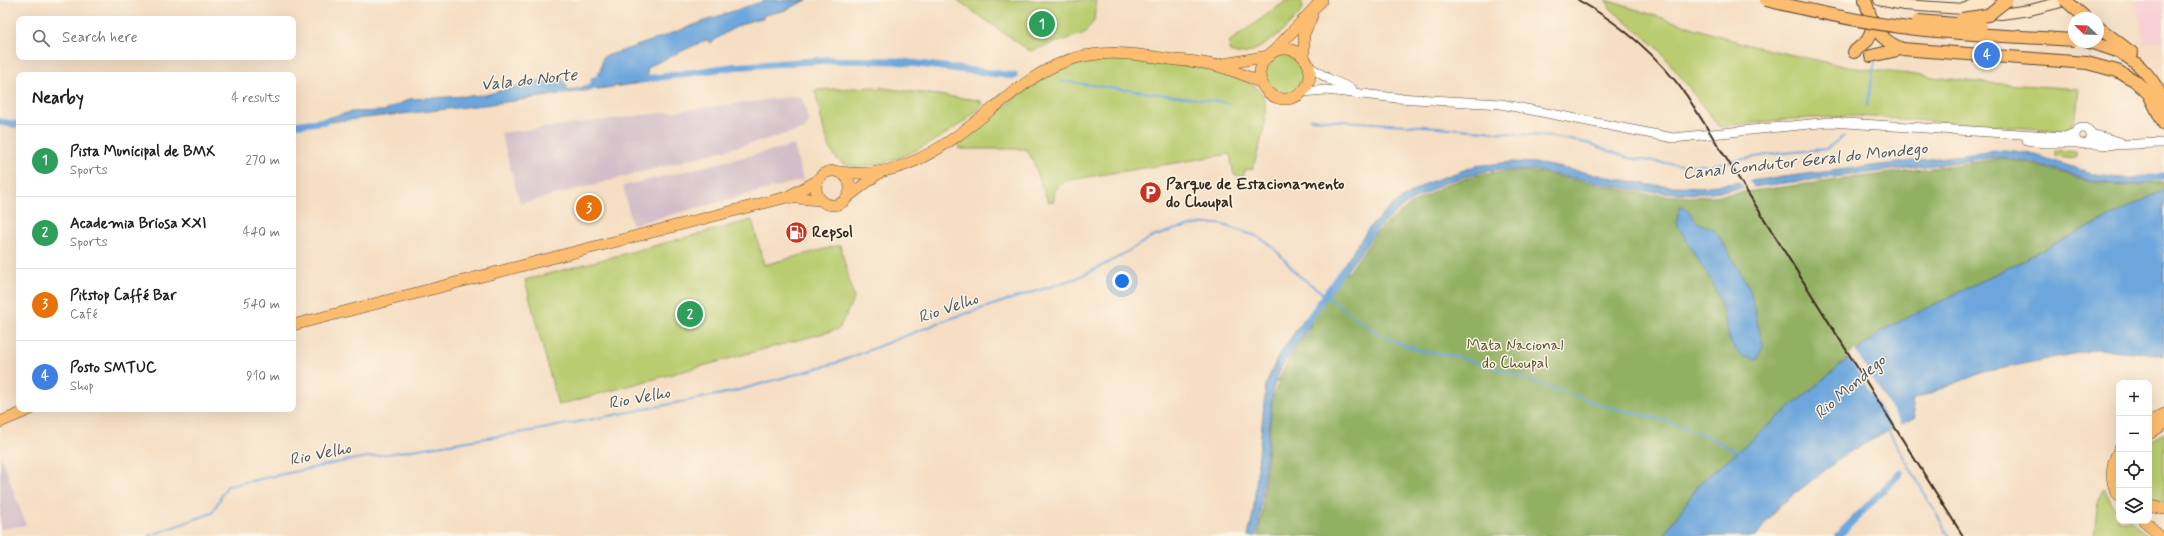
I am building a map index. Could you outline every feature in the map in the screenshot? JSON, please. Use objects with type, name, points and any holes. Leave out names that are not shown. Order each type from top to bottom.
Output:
[{"type":"highway","points":[[1766,0],[1837,17],[1940,32],[2068,40]]},
{"type":"highway","points":[[1800,0],[1864,14],[1924,22],[2068,33]]},
{"type":"highway","points":[[1865,0],[1873,26],[1880,36],[1890,44],[1902,49]]},
{"type":"highway","points":[[1924,22],[1988,15],[2006,0]]},
{"type":"highway","points":[[2065,0],[2079,12]]},
{"type":"highway","points":[[1854,52],[1868,40],[1873,26]]},
{"type":"highway","points":[[2104,32],[2138,58],[2153,73],[2164,91]]},
{"type":"highway","points":[[2104,40],[2125,48]]},
{"type":"highway","points":[[2104,47],[2119,52],[2144,71],[2162,96],[2164,105]]},
{"type":"highway","points":[[1871,56],[1902,49],[2087,63],[2117,70],[2134,80],[2149,94],[2164,124]]},
{"type":"main road","points":[[1871,0],[1880,0],[1904,5],[1964,8],[1975,12],[2001,14],[2030,10],[2069,0]]},
{"type":"main road","points":[[1964,8],[1975,4],[2006,0]]},
{"type":"main road","points":[[1318,4],[1304,34],[1306,62],[1310,77],[1302,92],[1292,98],[1279,98],[1267,91],[1262,82],[1262,65],[1318,4]]},
{"type":"main road","points":[[1215,65],[1289,50],[1306,62]]},
{"type":"main road","points":[[296,324],[787,197],[817,181],[826,172],[840,172],[858,175],[879,173],[920,159],[938,150],[1026,82],[1058,64],[1093,54],[1130,54],[1215,65],[1262,82]]},
{"type":"main road","points":[[840,172],[845,175],[850,185],[849,196]]},
{"type":"main road","points":[[817,181],[815,191],[820,200],[825,204],[835,206],[844,201],[879,173]]},
{"type":"main road","points":[[787,197],[820,200]]},
{"type":"main road","points":[[0,422],[24,412]]},
{"type":"main road","points":[[2152,420],[2164,414]]},
{"type":"main road","points":[[2152,432],[2164,424]]},
{"type":"main road","points":[[2116,489],[2114,485],[2112,466],[2118,452]]},
{"type":"main road","points":[[2152,507],[2164,509]]},
{"type":"main road","points":[[2148,524],[2159,536]]},
{"type":"street","points":[[1306,62],[1329,79],[1358,92]]},
{"type":"street","points":[[1302,92],[1326,90],[1358,92],[1398,98],[1501,104],[1673,138],[1830,122],[2065,137],[2075,133],[2082,127],[2088,130],[2091,134],[2123,143],[2164,143]]},
{"type":"street","points":[[1974,132],[2043,143],[2082,143],[2113,146],[2123,143]]},
{"type":"street","points":[[2075,133],[2075,138],[2082,143]]},
{"type":"street","points":[[2082,143],[2090,139],[2091,134]]},
{"type":"shaded area","points":[[2136,0],[2164,0],[2164,40],[2145,44]]},
{"type":"shaded area","points":[[798,96],[803,100],[809,123],[805,129],[520,204],[501,133]]},
{"type":"shaded area","points":[[794,145],[803,180],[632,225],[623,186]]},
{"type":"shaded area","points":[[0,454],[26,525],[0,529]]},
{"type":"green space","points":[[957,0],[1096,0],[1094,21],[1085,33],[1030,51]]},
{"type":"green space","points":[[1301,0],[1303,8],[1299,15],[1270,41],[1247,53],[1237,54],[1229,50],[1230,41],[1286,1]]},
{"type":"green space","points":[[1606,0],[1748,45],[1848,67],[1976,82],[2079,89],[2075,118],[2065,131],[1858,116],[1789,119],[1719,127],[1659,49],[1611,9]]},
{"type":"green space","points":[[1289,53],[1296,56],[1302,62],[1305,73],[1304,81],[1296,90],[1289,93],[1281,93],[1274,90],[1266,81],[1265,69],[1268,62],[1277,54]]},
{"type":"green space","points":[[1095,58],[1186,65],[1213,70],[1236,77],[1254,85],[1263,96],[1266,113],[1263,131],[1252,169],[1245,170],[1243,177],[1234,175],[1230,154],[1063,181],[1055,191],[1054,202],[1048,201],[1033,161],[1026,149],[959,149],[959,143],[1024,91],[1050,73]]},
{"type":"green space","points":[[874,87],[978,100],[981,101],[982,105],[971,116],[955,128],[912,152],[890,161],[869,166],[850,166],[837,159],[829,146],[815,90]]},
{"type":"green space","points":[[2055,150],[2076,152],[2076,158],[2055,156]]},
{"type":"green space","name":"Mata Nacional do Choupal","points":[[2000,159],[2013,160],[2039,166],[2102,184],[2126,185],[2164,182],[2164,190],[1881,331],[1701,482],[1663,536],[1258,536],[1262,515],[1272,403],[1282,372],[1292,354],[1310,328],[1310,320],[1342,275],[1349,272],[1378,231],[1408,206],[1447,184],[1485,173],[1523,171],[1541,173],[1644,194],[1692,197],[1721,195]]},
{"type":"green space","points":[[752,220],[764,265],[840,245],[854,298],[839,329],[558,405],[525,280]]},
{"type":"green space","points":[[2164,433],[2164,503],[2152,500],[2152,440]]},
{"type":"green space","points":[[2104,488],[2113,506],[2116,508],[2116,524],[2136,524],[2148,536],[2094,536],[2098,499]]},
{"type":"water","points":[[768,0],[807,0],[783,11],[764,15],[763,19],[757,19],[743,24],[722,35],[711,43],[706,40],[650,66],[647,70],[648,82],[484,105],[328,122],[327,118],[351,112],[384,111],[410,99],[485,95],[560,75],[569,91],[598,82],[603,57],[726,13]]},
{"type":"water","name":"Canal Condutor Geral do Mondego","points":[[2003,150],[2022,152],[2095,174],[2132,178],[2151,175],[2152,182],[2130,185],[2109,184],[2089,180],[2031,162],[1990,158],[1695,194],[1640,191],[1533,170],[1489,170],[1446,182],[1406,204],[1380,226],[1345,273],[1342,275],[1338,273],[1369,228],[1394,204],[1427,183],[1475,166],[1512,162],[1536,163],[1650,185],[1701,187]]},
{"type":"water","name":"Rio Mondego","points":[[2164,190],[2164,356],[2157,354],[2097,349],[1984,372],[1912,400],[1915,417],[1847,453],[1779,506],[1756,536],[1663,536],[1701,482],[1881,331]]},
{"type":"water","points":[[1680,207],[1687,209],[1697,222],[1716,231],[1749,287],[1763,346],[1757,360],[1741,356],[1730,342],[1724,314],[1714,286],[1676,223]]},
{"type":"water","points":[[1307,318],[1310,320],[1310,325],[1281,368],[1273,388],[1259,524],[1256,536],[1248,536],[1253,514],[1266,384],[1278,357],[1303,320]]},
{"type":"pier","points":[[1749,180],[1755,190],[1746,191],[1739,181]]},
{"type":"pier","points":[[1855,350],[1902,426],[1894,431],[1848,356]]},
{"type":"waterway","points":[[639,80],[732,67],[827,60],[895,61],[1014,76]]},
{"type":"waterway","points":[[1867,106],[1875,62]]},
{"type":"waterway","name":"Vala do Norte","points":[[589,86],[600,72]]},
{"type":"waterway","points":[[594,80],[606,81]]},
{"type":"waterway","points":[[1060,81],[1229,103]]},
{"type":"waterway","points":[[1310,119],[1438,127],[1553,137],[1591,144],[1628,158],[1681,165],[1709,165],[1773,154],[1826,149],[1844,136]]},
{"type":"waterway","name":"Vala do Norte","points":[[296,125],[326,121]]},
{"type":"waterway","name":"Vala do Norte","points":[[0,122],[16,125]]},
{"type":"waterway","name":"Canal Condutor Geral do Mondego","points":[[2143,180],[2164,176]]},
{"type":"waterway","name":"Rio Velho","points":[[149,536],[212,513],[227,486],[350,460],[537,430],[732,392],[836,363],[946,320],[1077,278],[1110,262],[1150,238],[1176,229],[1202,224],[1220,224],[1259,237],[1274,248],[1297,274],[1369,328],[1388,339],[1421,351],[1455,356],[1489,366],[1602,405],[1660,419],[1696,431],[1740,453]]},
{"type":"waterway","name":"Canal Condutor Geral do Mondego","points":[[1304,326],[1345,267]]},
{"type":"waterway","points":[[1888,430],[1949,536]]},
{"type":"waterway","points":[[1838,536],[1900,473]]},
{"type":"railway","points":[[1578,0],[1594,9],[1624,30],[1638,42],[1676,81],[1687,96],[1963,536]]},
{"type":"place","name":"Pista Municipal de BMX","points":[[1042,24]]},
{"type":"place","name":"Posto SMTUC","points":[[1987,55]]},
{"type":"place","name":"Parque de Estacionamento do Choupal","points":[[1151,193]]},
{"type":"place","name":"Pitstop Caffé Bar","points":[[589,208]]},
{"type":"place","name":"Repsol","points":[[797,232]]},
{"type":"place","name":"Academia Briosa XXI","points":[[690,314]]}]
